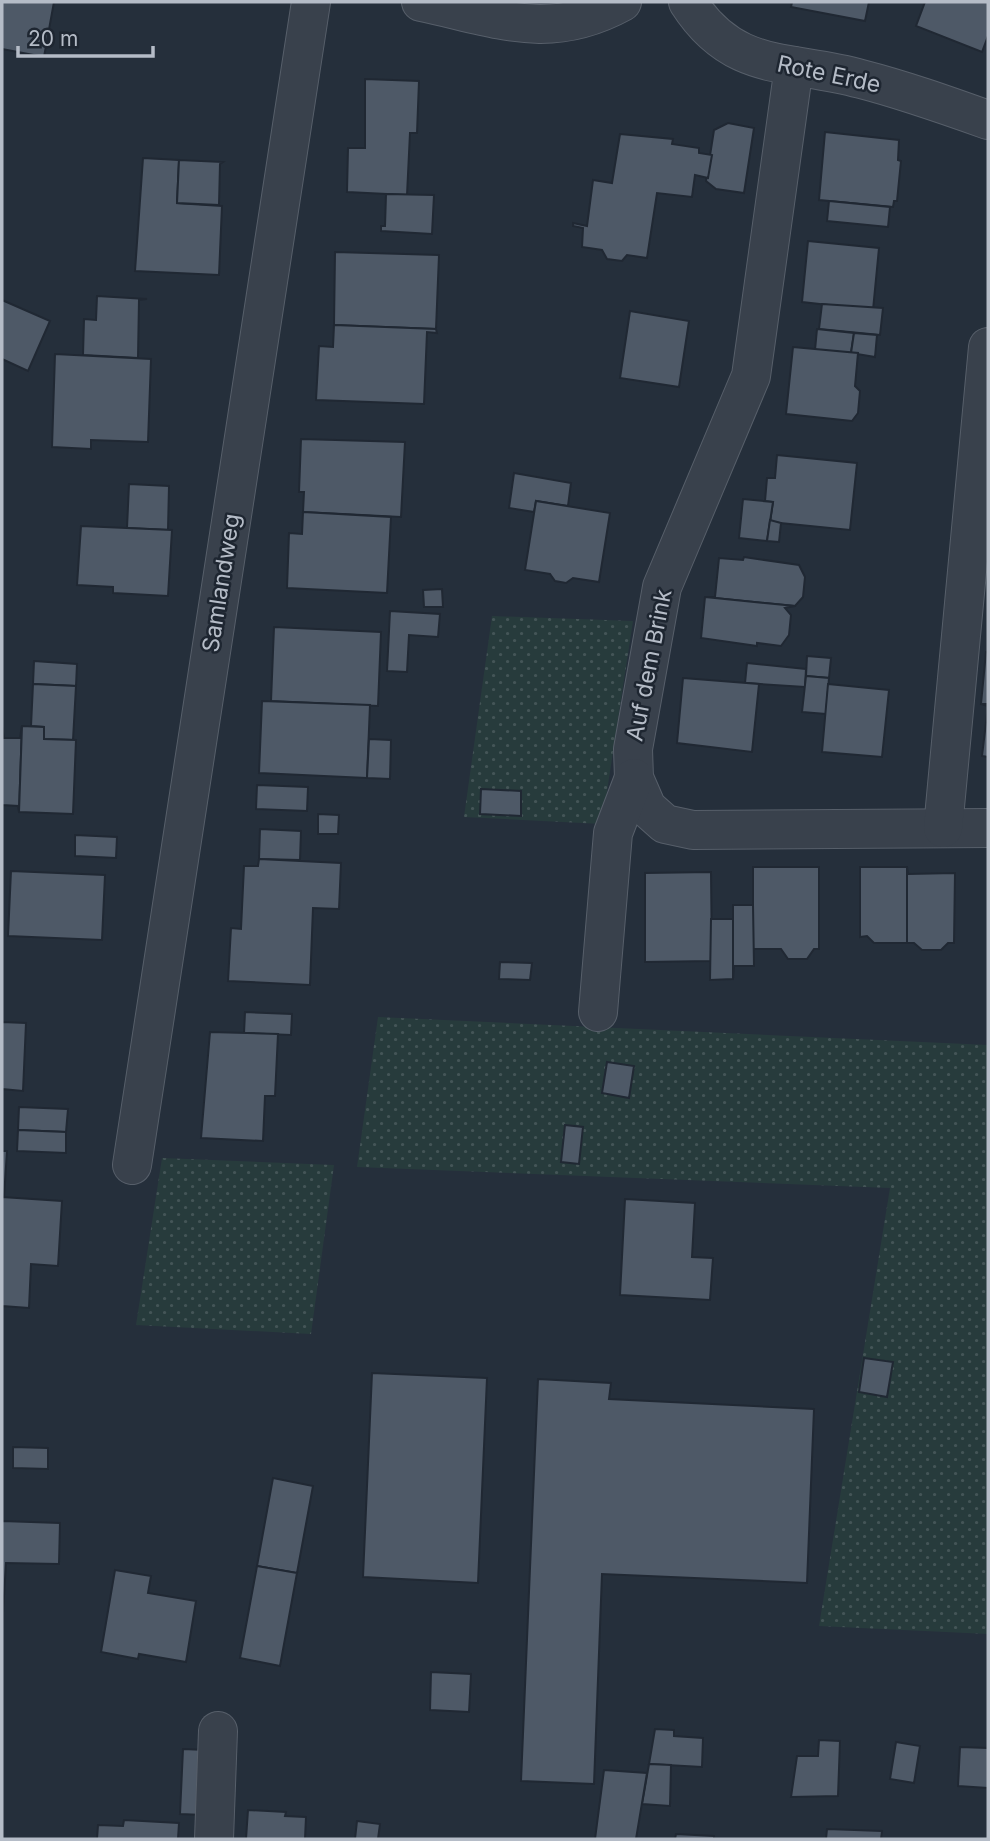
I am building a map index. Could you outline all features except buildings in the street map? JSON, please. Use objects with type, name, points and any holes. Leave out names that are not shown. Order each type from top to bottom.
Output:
[{"type":"street","name":"Samlandweg","points":[[132,1165],[311,2]]},
{"type":"street","points":[[422,2],[548,26],[577,22],[622,2]]},
{"type":"street","name":"Rote Erde","points":[[688,2],[715,36],[737,51],[794,66],[857,78],[988,120]]},
{"type":"street","name":"Auf dem Brink","points":[[794,66],[751,376],[662,587],[633,749],[634,778],[647,807],[665,824],[693,830],[988,828]]},
{"type":"street","points":[[943,828],[988,347]]},
{"type":"street","points":[[598,1012],[613,833],[634,778]]},
{"type":"street","points":[[214,1839],[218,1731]]},
{"type":"green space","points":[[492,616],[633,621],[602,824],[464,817]]},
{"type":"green space","points":[[378,1017],[988,1045],[988,1634],[819,1626],[890,1188],[357,1167]]},
{"type":"green space","points":[[162,1158],[334,1165],[311,1334],[136,1325]]}]
